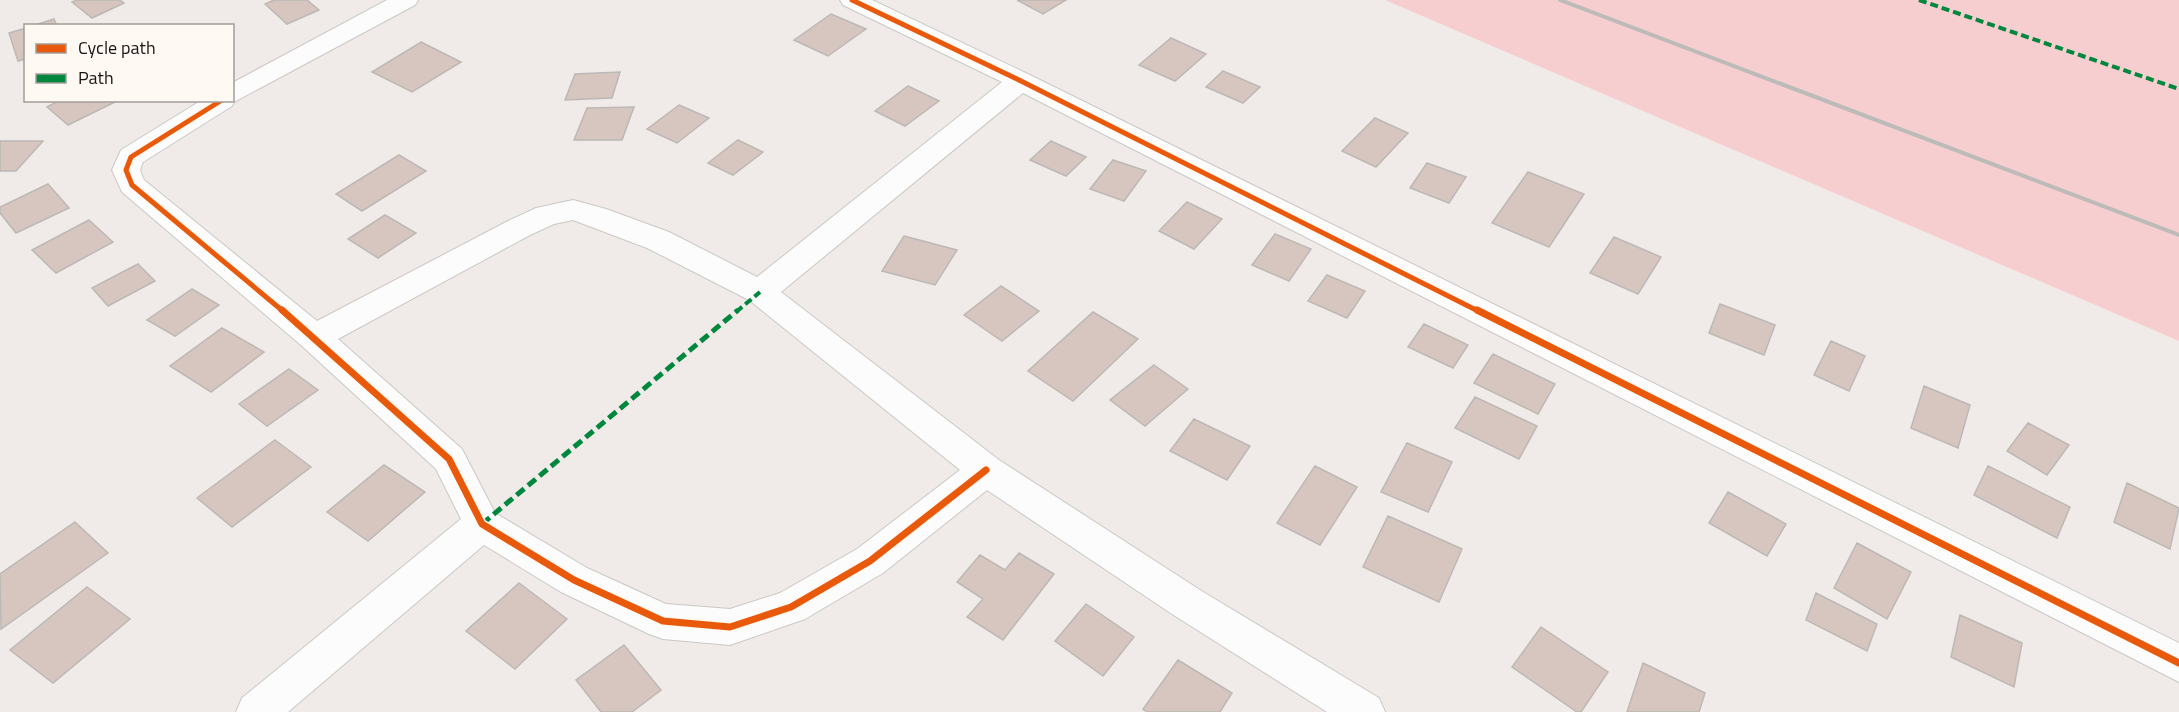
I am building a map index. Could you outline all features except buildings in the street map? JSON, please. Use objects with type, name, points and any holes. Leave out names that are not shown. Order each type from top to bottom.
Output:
[{"type":"street","points":[[234,93],[406,0]]},
{"type":"street","points":[[852,0],[1021,81],[2179,663]]},
{"type":"street","points":[[760,292],[1021,81]]},
{"type":"street","points":[[219,102],[131,157],[126,170],[132,185],[314,337],[449,459],[482,524],[574,580],[663,621],[730,627],[791,607],[870,561],[986,470]]},
{"type":"street","points":[[314,337],[547,215],[573,210],[595,216],[658,240],[760,292],[986,470],[1186,602],[1364,712]]},
{"type":"street","points":[[257,712],[482,524]]},
{"type":"shaded area","points":[[1385,0],[2179,0],[2179,341]]},
{"type":"railway","points":[[1560,0],[2179,235]]},
{"type":"marked path","points":[[1919,0],[2179,89]]},
{"type":"marked path","points":[[482,524],[760,292]]},
{"type":"cycle path","points":[[852,0],[1021,81],[2179,663]]},
{"type":"cycle path","points":[[219,102],[131,157],[126,170],[132,185],[314,337],[449,459],[482,524],[574,580],[663,621],[730,627],[791,607],[870,561],[986,470]]}]
